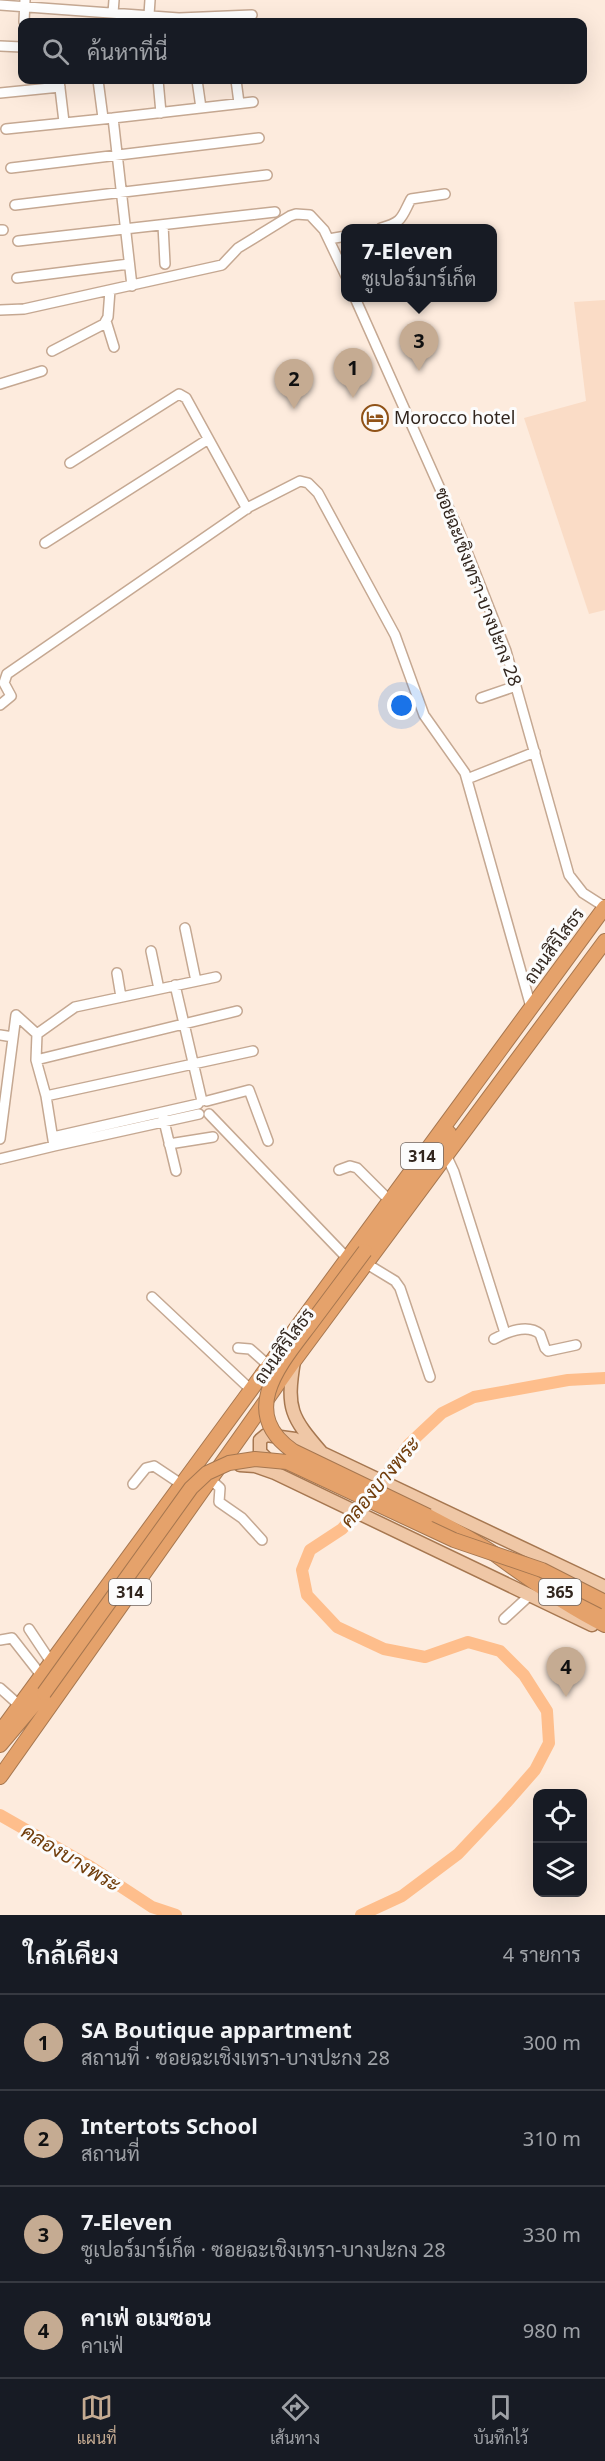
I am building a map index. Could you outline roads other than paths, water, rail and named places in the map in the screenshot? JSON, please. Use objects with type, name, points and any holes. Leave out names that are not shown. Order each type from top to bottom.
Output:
[{"type":"highway","name":"ถนนสิริโสธร","points":[[0,1732],[605,907]]},
{"type":"highway","name":"ถนนสิริโสธร","points":[[0,1777],[366,1258],[447,1157],[605,941]]},
{"type":"highway","points":[[487,1068],[434,1156],[366,1258],[277,1371],[267,1399],[268,1421],[279,1440],[293,1451],[428,1516],[500,1558],[568,1606],[605,1625]]},
{"type":"highway","points":[[239,1406],[243,1417],[253,1419]]},
{"type":"highway","points":[[221,1430],[232,1430],[238,1439]]},
{"type":"highway","points":[[0,1745],[44,1693],[190,1488],[207,1473],[237,1461],[270,1459],[297,1466],[441,1534],[532,1565],[605,1602]]},
{"type":"highway","name":"365","points":[[514,1570],[605,1613]]},
{"type":"main road","name":"365","points":[[294,1361],[289,1390],[292,1410],[302,1429],[322,1453],[605,1587]]},
{"type":"main road","points":[[297,1485],[264,1457],[260,1452],[260,1440],[266,1435],[281,1436],[295,1439],[322,1453]]},
{"type":"main road","name":"365","points":[[212,1477],[239,1466],[255,1466],[605,1630]]},
{"type":"street","points":[[113,13],[114,0]]},
{"type":"street","points":[[149,15],[150,0]]},
{"type":"street","points":[[24,18],[25,3]]},
{"type":"street","points":[[0,5],[25,3],[172,18]]},
{"type":"street","points":[[234,18],[252,15]]},
{"type":"street","points":[[0,46],[18,47]]},
{"type":"street","points":[[0,93],[53,84]]},
{"type":"street","points":[[59,84],[64,122]]},
{"type":"street","points":[[99,84],[103,118]]},
{"type":"street","points":[[158,84],[161,113]]},
{"type":"street","points":[[198,84],[201,108]]},
{"type":"street","points":[[237,84],[239,103]]},
{"type":"street","points":[[6,129],[253,102]]},
{"type":"street","points":[[113,118],[132,286]]},
{"type":"street","points":[[11,168],[259,138]]},
{"type":"street","points":[[15,205],[267,175]]},
{"type":"street","points":[[395,224],[404,217],[411,200],[445,194]]},
{"type":"street","points":[[18,241],[275,212]]},
{"type":"street","points":[[0,310],[24,309],[222,265],[238,248],[296,214],[305,214],[316,219],[341,267]]},
{"type":"street","points":[[163,225],[165,264]]},
{"type":"street","points":[[328,239],[341,237]]},
{"type":"street","points":[[17,278],[129,264]]},
{"type":"street","points":[[110,290],[106,321],[114,347]]},
{"type":"street","name":"ซอยฉะเชิงเทรา-บางปะกง 28","points":[[357,302],[462,539],[506,651],[569,875],[584,892],[605,907]]},
{"type":"street","points":[[52,351],[106,321]]},
{"type":"street","points":[[0,384],[42,371]]},
{"type":"street","points":[[70,463],[179,394],[186,398],[246,509]]},
{"type":"street","points":[[45,543],[207,440]]},
{"type":"street","points":[[0,705],[11,696],[4,683],[7,674],[246,509],[300,481],[308,483],[318,493],[394,635],[424,716],[457,760],[467,779],[531,1007]]},
{"type":"street","points":[[481,698],[516,686]]},
{"type":"street","points":[[467,779],[535,752]]},
{"type":"street","points":[[184,928],[196,981]]},
{"type":"street","points":[[151,951],[159,989]]},
{"type":"street","points":[[117,973],[121,997]]},
{"type":"street","points":[[37,1034],[75,1007],[216,977]]},
{"type":"street","points":[[175,985],[203,1107],[347,1258]]},
{"type":"street","points":[[36,1060],[184,1022],[237,1011]]},
{"type":"street","points":[[0,1139],[5,1074],[16,1015],[37,1034]]},
{"type":"street","points":[[37,1034],[36,1060],[46,1096],[53,1142]]},
{"type":"street","points":[[0,1035],[13,1037]]},
{"type":"street","points":[[46,1096],[253,1051]]},
{"type":"street","points":[[0,1159],[53,1142],[203,1107],[249,1090],[268,1141]]},
{"type":"street","points":[[163,1116],[176,1171]]},
{"type":"street","points":[[169,1143],[213,1137]]},
{"type":"street","points":[[447,1157],[454,1172],[505,1333]]},
{"type":"street","points":[[339,1170],[350,1166],[357,1168],[389,1200]]},
{"type":"street","points":[[366,1258],[395,1281],[400,1288],[430,1377]]},
{"type":"street","points":[[152,1297],[250,1389]]},
{"type":"street","points":[[494,1339],[520,1329],[537,1331],[542,1338],[544,1348],[549,1351],[576,1345]]},
{"type":"street","points":[[238,1348],[250,1349],[268,1365]]},
{"type":"street","points":[[133,1484],[147,1468],[154,1466],[181,1484]]},
{"type":"street","points":[[212,1477],[220,1488],[219,1502],[242,1518],[262,1540]]},
{"type":"street","points":[[504,1619],[530,1596]]},
{"type":"street","points":[[28,1629],[51,1662]]},
{"type":"street","points":[[0,1640],[12,1638],[41,1675]]},
{"type":"street","points":[[0,1688],[19,1705]]},
{"type":"waterway","name":"คลองบางพระ","points":[[361,1915],[402,1896],[458,1854],[506,1803],[535,1770],[549,1743],[547,1711],[524,1675],[500,1651],[468,1642],[425,1657],[384,1649],[337,1627],[307,1595],[302,1570],[310,1550],[342,1529],[373,1494],[409,1444],[442,1413],[474,1397],[568,1380],[605,1378]]},
{"type":"waterway","name":"คลองบางพระ","points":[[0,1815],[91,1867],[152,1907],[176,1915]]},
{"type":"place","name":"7-Eleven","points":[[419,371]]},
{"type":"place","name":"SA Boutique appartment","points":[[353,398]]},
{"type":"place","name":"Intertots School","points":[[294,409]]},
{"type":"place","name":"Morocco hotel","points":[[375,418]]},
{"type":"place","name":"คาเฟ่ อเมซอน","points":[[566,1697]]}]
